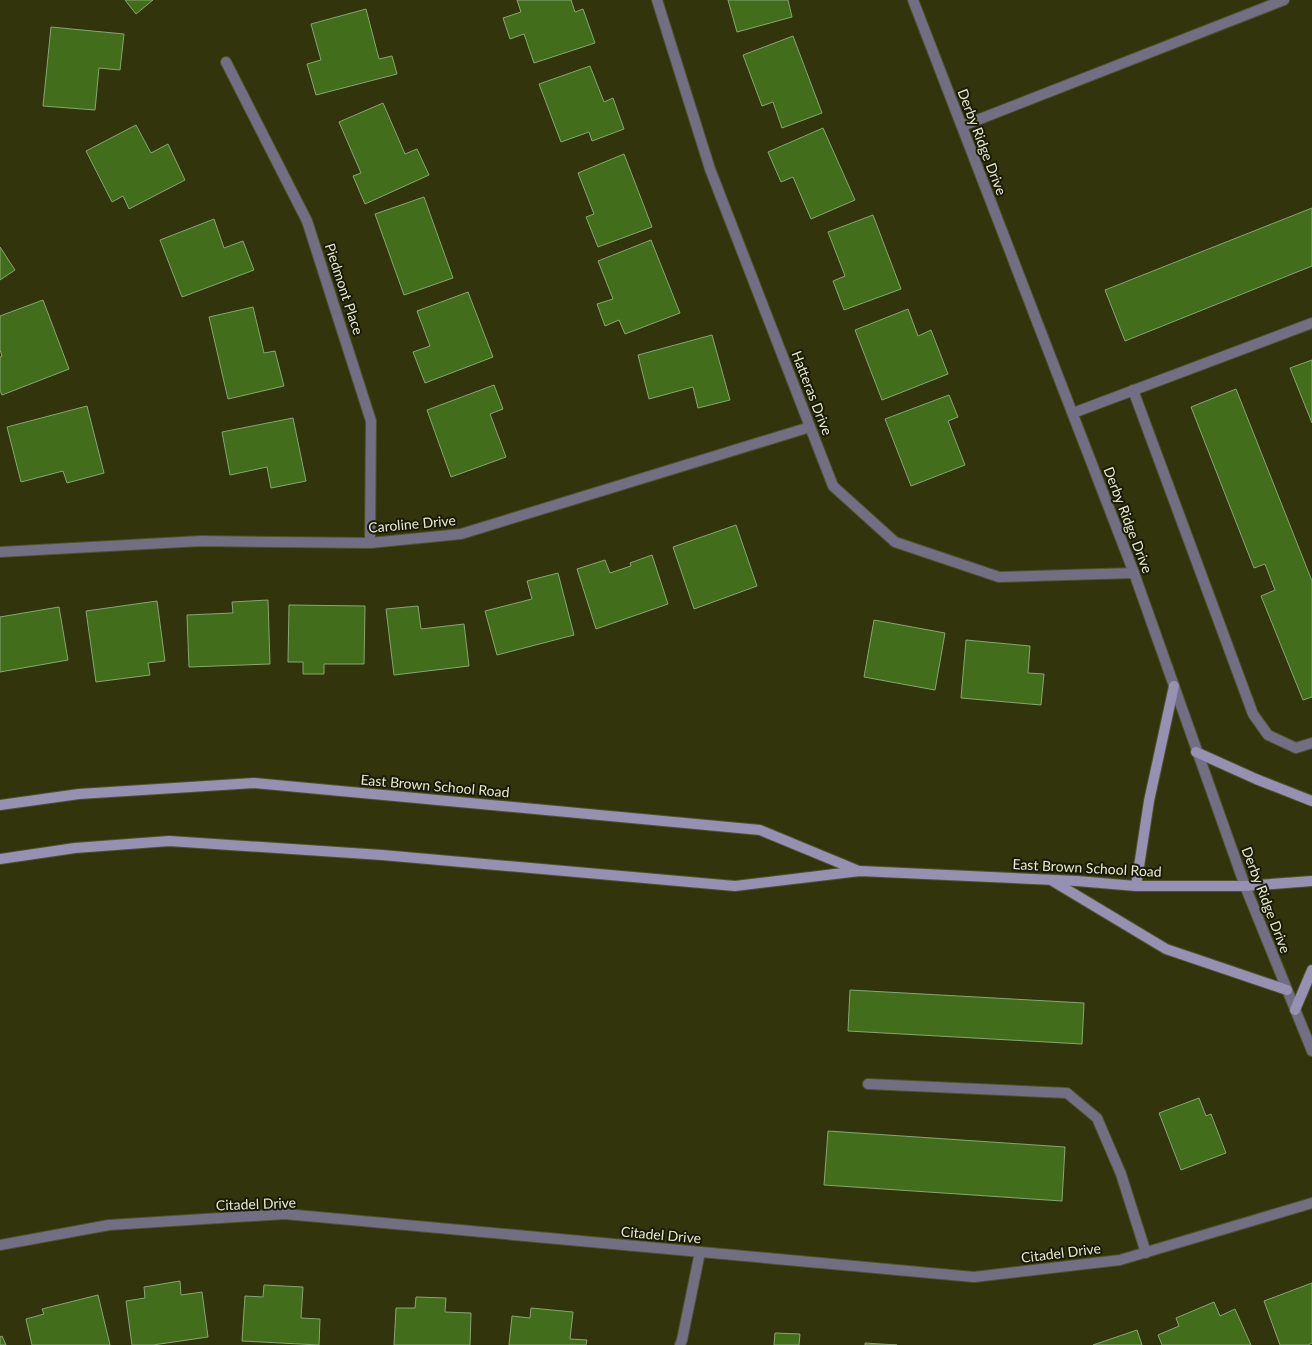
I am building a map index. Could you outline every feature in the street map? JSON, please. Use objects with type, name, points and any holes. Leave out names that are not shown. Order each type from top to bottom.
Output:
[{"type":"main road","points":[[1136,886],[1149,801],[1174,686]]},
{"type":"main road","points":[[1196,752],[1256,779],[1312,801]]},
{"type":"main road","name":"East Brown School Road","points":[[0,805],[79,794],[254,783],[760,830],[860,871]]},
{"type":"main road","name":"East Brown School Road","points":[[0,859],[75,848],[169,842],[382,855],[734,886],[860,871],[1136,886],[1245,886],[1312,881]]},
{"type":"main road","points":[[1050,880],[1166,949],[1287,990]]},
{"type":"main road","points":[[1295,1010],[1312,970]]},
{"type":"street","name":"Hatteras Drive","points":[[658,0],[710,169],[833,486],[895,542],[999,577],[1134,573]]},
{"type":"street","name":"Derby Ridge Drive","points":[[913,0],[1134,573],[1245,886],[1312,1051]]},
{"type":"street","points":[[962,126],[1284,0]]},
{"type":"street","name":"Piedmont Place","points":[[226,62],[307,221],[371,421],[370,543]]},
{"type":"street","points":[[1073,413],[1312,323]]},
{"type":"street","points":[[1133,390],[1253,714],[1268,735],[1296,748],[1312,743]]},
{"type":"street","name":"Caroline Drive","points":[[0,552],[201,541],[370,543],[461,534],[810,427]]},
{"type":"street","points":[[868,1084],[1067,1093],[1097,1118],[1120,1174],[1146,1252]]},
{"type":"street","name":"Citadel Drive","points":[[0,1245],[109,1226],[285,1214],[974,1277],[1120,1260],[1312,1203]]},
{"type":"street","points":[[680,1345],[700,1252]]},
{"type":"building","points":[[125,0],[153,0],[136,14]]},
{"type":"building","points":[[517,0],[571,0],[575,12],[583,9],[595,43],[534,63],[524,34],[510,39],[503,18],[521,12]]},
{"type":"building","points":[[728,0],[788,0],[792,17],[737,32]]},
{"type":"building","points":[[366,9],[379,59],[392,56],[397,74],[316,95],[307,64],[321,60],[311,24]]},
{"type":"building","points":[[51,27],[124,34],[120,70],[99,68],[95,110],[43,106]]},
{"type":"building","points":[[793,36],[822,113],[782,128],[773,102],[762,106],[743,55]]},
{"type":"building","points":[[590,66],[604,102],[613,98],[624,129],[592,141],[589,132],[561,142],[539,84]]},
{"type":"building","points":[[383,103],[405,154],[417,149],[429,175],[365,204],[353,176],[361,173],[339,122]]},
{"type":"building","points":[[136,125],[151,153],[168,144],[185,180],[129,209],[123,196],[112,202],[86,151]]},
{"type":"building","points":[[823,128],[855,200],[811,219],[793,177],[781,182],[768,152]]},
{"type":"building","points":[[624,154],[652,227],[598,247],[586,217],[594,214],[578,173]]},
{"type":"building","points":[[424,197],[453,278],[404,295],[375,214]]},
{"type":"building","points":[[1312,208],[1312,266],[1125,341],[1105,290]]},
{"type":"building","points":[[873,215],[901,289],[844,310],[833,281],[845,276],[828,232]]},
{"type":"building","points":[[214,219],[224,248],[243,241],[254,270],[182,297],[160,240]]},
{"type":"building","points":[[651,240],[680,313],[625,334],[619,320],[605,326],[597,304],[613,299],[598,261]]},
{"type":"building","points":[[0,247],[15,270],[0,280]]},
{"type":"building","points":[[468,292],[493,357],[425,383],[413,352],[430,346],[417,311]]},
{"type":"building","points":[[43,300],[69,369],[2,395],[0,391],[0,357],[2,356],[0,350],[0,316]]},
{"type":"building","points":[[253,307],[264,353],[275,351],[284,386],[228,399],[209,317]]},
{"type":"building","points":[[908,309],[918,336],[931,330],[948,374],[882,400],[855,330]]},
{"type":"building","points":[[712,335],[730,400],[698,408],[693,387],[649,399],[638,355]]},
{"type":"building","points":[[1312,360],[1312,423],[1290,368]]},
{"type":"building","points":[[494,385],[503,409],[490,414],[506,457],[451,477],[427,410]]},
{"type":"building","points":[[1236,389],[1312,581],[1312,697],[1303,700],[1261,596],[1275,590],[1265,564],[1254,568],[1191,407]]},
{"type":"building","points":[[949,395],[958,417],[948,421],[965,465],[911,486],[885,419]]},
{"type":"building","points":[[87,406],[104,473],[67,483],[63,471],[21,482],[7,427]]},
{"type":"building","points":[[293,418],[306,481],[271,488],[267,467],[230,475],[222,432]]},
{"type":"building","points":[[736,525],[757,586],[694,609],[673,547]]},
{"type":"building","points":[[652,555],[668,604],[596,629],[577,569],[605,560],[610,573],[631,566],[630,563]]},
{"type":"building","points":[[558,573],[574,635],[497,655],[485,611],[532,599],[527,581]]},
{"type":"building","points":[[268,600],[270,664],[189,667],[187,615],[233,613],[232,602]]},
{"type":"building","points":[[157,601],[165,661],[148,663],[150,675],[96,682],[86,611]]},
{"type":"building","points":[[289,605],[365,606],[364,664],[324,664],[324,674],[303,674],[303,662],[288,662]]},
{"type":"building","points":[[418,606],[421,629],[464,624],[469,666],[394,675],[386,609]]},
{"type":"building","points":[[59,607],[68,660],[0,672],[0,617]]},
{"type":"building","points":[[874,620],[945,633],[935,690],[864,677]]},
{"type":"building","points":[[966,640],[1030,646],[1028,673],[1044,674],[1041,705],[961,698]]},
{"type":"building","points":[[850,990],[1084,1003],[1082,1044],[848,1031]]},
{"type":"building","points":[[1199,1098],[1206,1116],[1211,1114],[1226,1153],[1181,1170],[1159,1113]]},
{"type":"building","points":[[828,1131],[1065,1147],[1062,1201],[824,1185]]},
{"type":"building","points":[[180,1281],[181,1295],[202,1292],[208,1337],[153,1345],[132,1345],[126,1301],[145,1298],[144,1287]]},
{"type":"building","points":[[1312,1283],[1312,1343],[1308,1345],[1280,1345],[1264,1301]]},
{"type":"building","points":[[264,1285],[303,1287],[301,1318],[320,1319],[319,1345],[242,1341],[245,1296],[263,1297]]},
{"type":"building","points":[[98,1295],[110,1345],[32,1345],[26,1319],[44,1314],[42,1309]]},
{"type":"building","points":[[416,1297],[446,1298],[445,1312],[471,1313],[470,1345],[394,1345],[396,1308],[415,1308]]},
{"type":"building","points":[[1214,1302],[1220,1316],[1235,1309],[1251,1345],[1162,1345],[1158,1335],[1179,1326],[1176,1318]]},
{"type":"building","points":[[531,1308],[573,1312],[570,1339],[587,1340],[586,1345],[509,1345],[512,1316],[530,1318]]},
{"type":"building","points":[[1137,1330],[1142,1345],[1093,1345]]},
{"type":"building","points":[[775,1333],[800,1334],[799,1345],[774,1345]]},
{"type":"building","points":[[2,1336],[6,1345],[0,1345],[0,1337]]},
{"type":"building","points":[[865,1343],[897,1345],[865,1345]]}]
